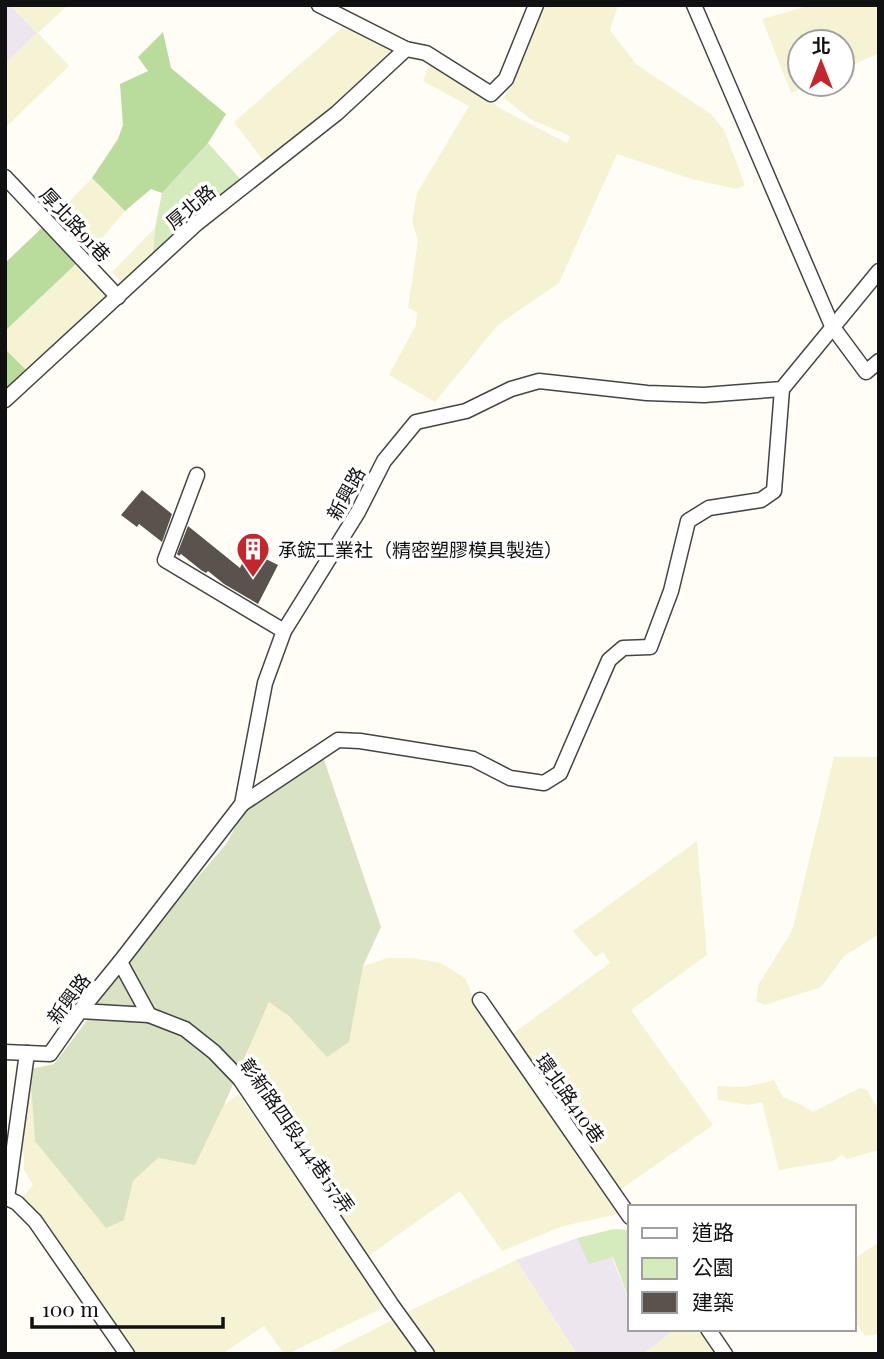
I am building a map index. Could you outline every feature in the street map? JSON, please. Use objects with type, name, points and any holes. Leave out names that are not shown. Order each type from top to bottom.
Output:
[{"type":"street","points":[[319,5],[406,49],[426,53],[491,94],[506,79],[536,5]]},
{"type":"street","points":[[694,5],[832,326],[866,372],[879,361]]},
{"type":"street","name":"厚北路","points":[[5,400],[195,224],[337,113],[406,49]]},
{"type":"street","name":"厚北路91巷","points":[[5,177],[118,297]]},
{"type":"street","points":[[242,804],[338,740],[360,740],[473,759],[510,778],[544,783],[560,773],[609,660],[624,648],[650,647],[671,591],[688,520],[709,508],[761,500],[774,491],[782,388],[879,271]]},
{"type":"street","name":"新興路","points":[[27,1052],[50,1054],[80,1011],[242,804],[265,683],[284,631],[358,512],[384,461],[416,422],[466,411],[511,388],[540,381],[648,393],[704,395],[782,388]]},
{"type":"street","points":[[197,475],[165,560],[284,631]]},
{"type":"street","points":[[120,962],[149,1015]]},
{"type":"street","name":"環北路410巷","points":[[480,1000],[628,1214]]},
{"type":"street","name":"彰新路四段444巷157弄","points":[[80,1011],[149,1015],[185,1029],[215,1052],[240,1079],[427,1354]]},
{"type":"street","points":[[5,1052],[27,1052],[6,1198],[18,1203],[35,1221],[127,1354]]},
{"type":"street","points":[[709,1331],[725,1354]]},
{"type":"shaded area","points":[[5,5],[10,5],[37,33],[5,64]]},
{"type":"shaded area","points":[[10,5],[68,5],[38,33],[69,66],[5,128],[5,64],[37,33]]},
{"type":"shaded area","points":[[544,5],[618,5],[610,30],[637,65],[711,114],[724,130],[745,185],[737,189],[695,180],[617,154],[559,283],[498,325],[435,402],[389,375],[416,325],[417,312],[408,308],[418,241],[412,221],[417,193],[469,106],[423,81],[430,63],[505,111],[567,143],[570,136],[532,120],[504,98]]},
{"type":"shaded area","points":[[811,5],[879,5],[879,53],[856,64],[856,28],[786,28],[786,80],[762,19]]},
{"type":"shaded area","points":[[345,25],[395,53],[392,60],[265,163],[234,122]]},
{"type":"shaded area","points":[[92,178],[125,211],[91,251],[56,215]]},
{"type":"shaded area","points":[[155,228],[152,267],[129,289],[112,272]]},
{"type":"shaded area","points":[[79,261],[110,297],[31,375],[5,349],[5,331]]},
{"type":"shaded area","points":[[834,757],[879,757],[879,934],[844,956],[821,987],[765,1005],[756,1001],[758,985],[792,931]]},
{"type":"shaded area","points":[[697,841],[707,955],[631,1010],[713,1125],[617,1192],[508,1037],[610,963],[603,952],[595,957],[573,931]]},
{"type":"shaded area","points":[[387,958],[413,958],[441,963],[465,978],[475,1001],[618,1214],[563,1226],[502,1251],[460,1191],[367,1257],[239,1083],[250,1045],[270,1001],[289,1016],[327,1056],[349,1042],[363,966]]},
{"type":"shaded area","points":[[30,1069],[124,1220],[133,1181],[158,1158],[195,1165],[224,1105],[238,1094],[386,1306],[288,1354],[284,1354],[264,1326],[222,1354],[130,1354],[19,1201],[33,1185],[24,1170],[24,1154],[14,1138]]},
{"type":"shaded area","points":[[774,1080],[783,1097],[813,1112],[860,1088],[867,1090],[879,1110],[879,1150],[847,1159],[842,1155],[833,1161],[779,1170],[762,1102],[748,1105],[718,1100],[717,1086],[745,1087]]},
{"type":"shaded area","points":[[577,1238],[589,1263],[612,1257],[628,1296],[628,1331],[673,1331],[643,1354],[577,1354],[516,1260]]},
{"type":"shaded area","points":[[879,1242],[879,1334],[865,1336],[856,1323],[856,1258]]},
{"type":"shaded area","points":[[516,1260],[577,1354],[437,1354],[407,1312]]},
{"type":"shaded area","points":[[396,1318],[422,1354],[326,1354]]},
{"type":"shaded area","points":[[673,1331],[706,1331],[723,1354],[643,1354]]},
{"type":"green space","points":[[163,32],[171,68],[226,114],[208,143],[162,193],[151,189],[125,211],[92,178],[118,139],[123,125],[120,84],[148,71],[138,57]]},
{"type":"green space","points":[[208,143],[242,181],[152,267],[155,228],[162,193]]},
{"type":"green space","points":[[45,225],[79,261],[5,331],[5,263]]},
{"type":"green space","points":[[5,349],[31,375],[5,398]]},
{"type":"green space","points":[[322,754],[381,927],[363,966],[349,1042],[327,1057],[289,1016],[269,1002],[195,1165],[158,1158],[133,1181],[124,1220],[106,1228],[35,1141],[30,1069],[54,1064],[88,1019],[117,971],[227,843],[250,799]]},
{"type":"green space","points":[[614,1229],[628,1230],[628,1297],[613,1257],[589,1264],[577,1238]]},
{"type":"building","points":[[142,490],[172,514],[162,542],[139,524],[137,527],[121,515]]},
{"type":"building","points":[[188,526],[240,568],[248,550],[278,565],[258,604],[208,571],[206,573],[201,570],[181,554],[177,554]]},
{"type":"place","name":"承鋐工業社（精密塑膠模具製造）","points":[[253,579]]}]
